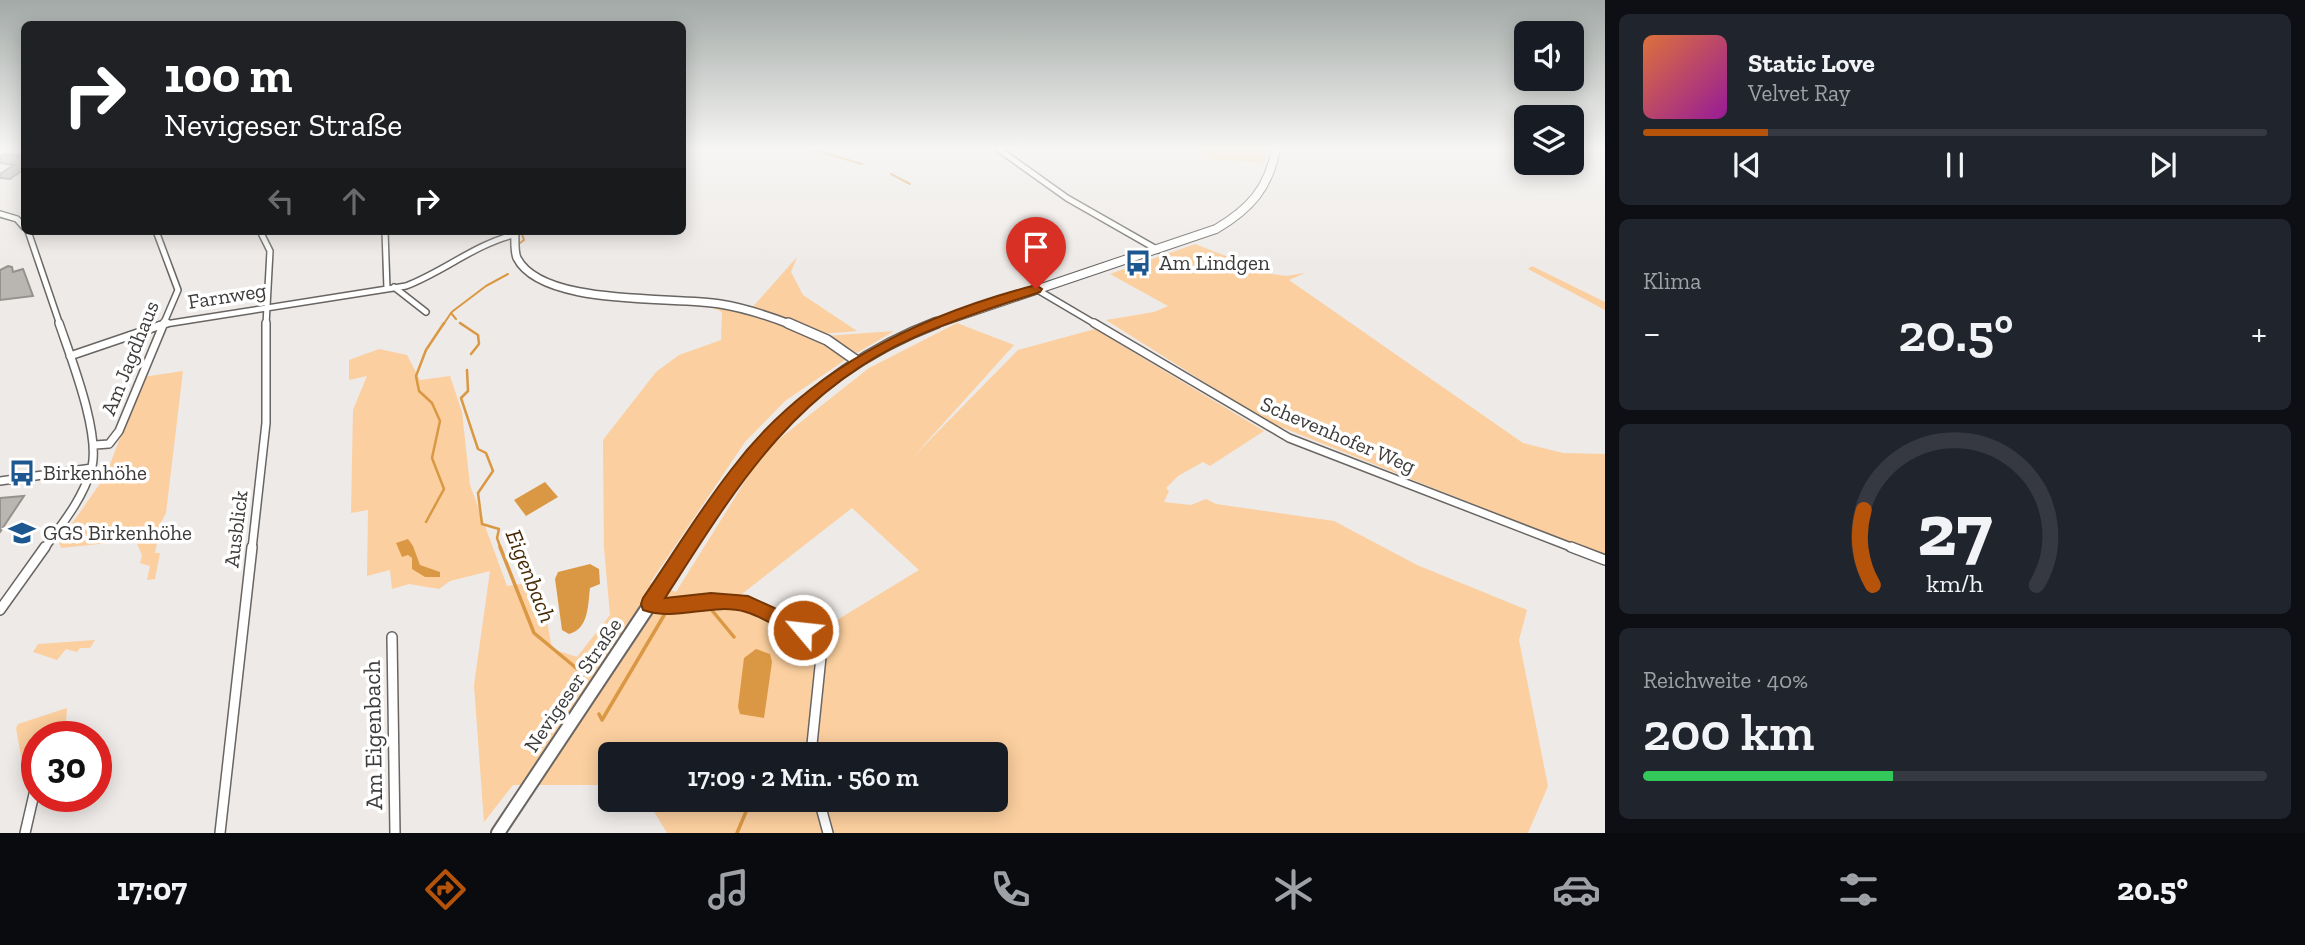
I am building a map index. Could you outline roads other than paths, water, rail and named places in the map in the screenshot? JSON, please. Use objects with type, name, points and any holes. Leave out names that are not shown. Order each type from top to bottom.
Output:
[{"type":"main road","name":"Nevigeser Straße","points":[[498,833],[737,474],[761,444],[805,400],[858,361],[908,334],[955,315],[1216,229],[1238,216],[1266,187]]},
{"type":"street","points":[[1050,187],[1129,230],[1158,250]]},
{"type":"street","points":[[0,214],[17,219],[21,224]]},
{"type":"street","points":[[17,219],[21,217]]},
{"type":"street","points":[[0,610],[67,519],[84,491],[93,468],[95,448],[70,356],[29,235]]},
{"type":"street","name":"Am Jagdhaus","points":[[95,448],[109,444],[119,431],[177,290],[157,235]]},
{"type":"street","name":"Ausblick","points":[[219,833],[266,423],[265,307],[270,251],[262,235]]},
{"type":"street","points":[[385,235],[390,288],[426,312]]},
{"type":"street","name":"Farnweg","points":[[70,356],[161,324],[390,288],[424,279],[509,235]]},
{"type":"street","points":[[514,235],[515,253],[520,262],[550,282],[602,297],[723,305],[808,331],[858,361]]},
{"type":"street","name":"Schevenhofer Weg","points":[[1036,289],[1289,438],[1605,560]]},
{"type":"street","points":[[0,481],[93,468]]},
{"type":"street","points":[[650,604],[671,608],[711,602],[748,604],[763,609],[813,637],[821,657],[812,742]]},
{"type":"street","name":"Am Eigenbach","points":[[392,637],[395,833]]},
{"type":"street","points":[[25,833],[30,812]]},
{"type":"street","points":[[822,812],[828,833]]},
{"type":"waterway","name":"Eigenbach","points":[[520,243],[524,240],[522,235]]},
{"type":"waterway","name":"Eigenbach","points":[[451,313],[486,286],[508,274]]},
{"type":"waterway","points":[[443,325],[451,313]]},
{"type":"waterway","name":"Eigenbach","points":[[451,313],[456,319]]},
{"type":"waterway","points":[[426,522],[444,489],[432,458],[440,421],[432,403],[419,391],[416,376],[426,350],[444,323]]},
{"type":"waterway","name":"Eigenbach","points":[[460,323],[478,335],[479,344],[471,354]]},
{"type":"waterway","name":"Eigenbach","points":[[467,370],[468,391],[461,398],[478,449],[486,453],[493,471],[478,493],[482,524],[499,529],[497,538],[501,549]]},
{"type":"waterway","name":"Eigenbach","points":[[500,547],[534,633],[581,672]]},
{"type":"waterway","name":"Eigenbach","points":[[681,611],[710,608],[734,637]]},
{"type":"waterway","name":"Eigenbach","points":[[599,714],[602,720],[666,612],[671,612]]},
{"type":"waterway","name":"Eigenbach","points":[[737,833],[746,812]]},
{"type":"place","name":"Am Lindgen","points":[[1138,263]]},
{"type":"place","name":"Birkenhöhe","points":[[22,473]]},
{"type":"place","name":"GGS Birkenhöhe","points":[[22,533]]}]
